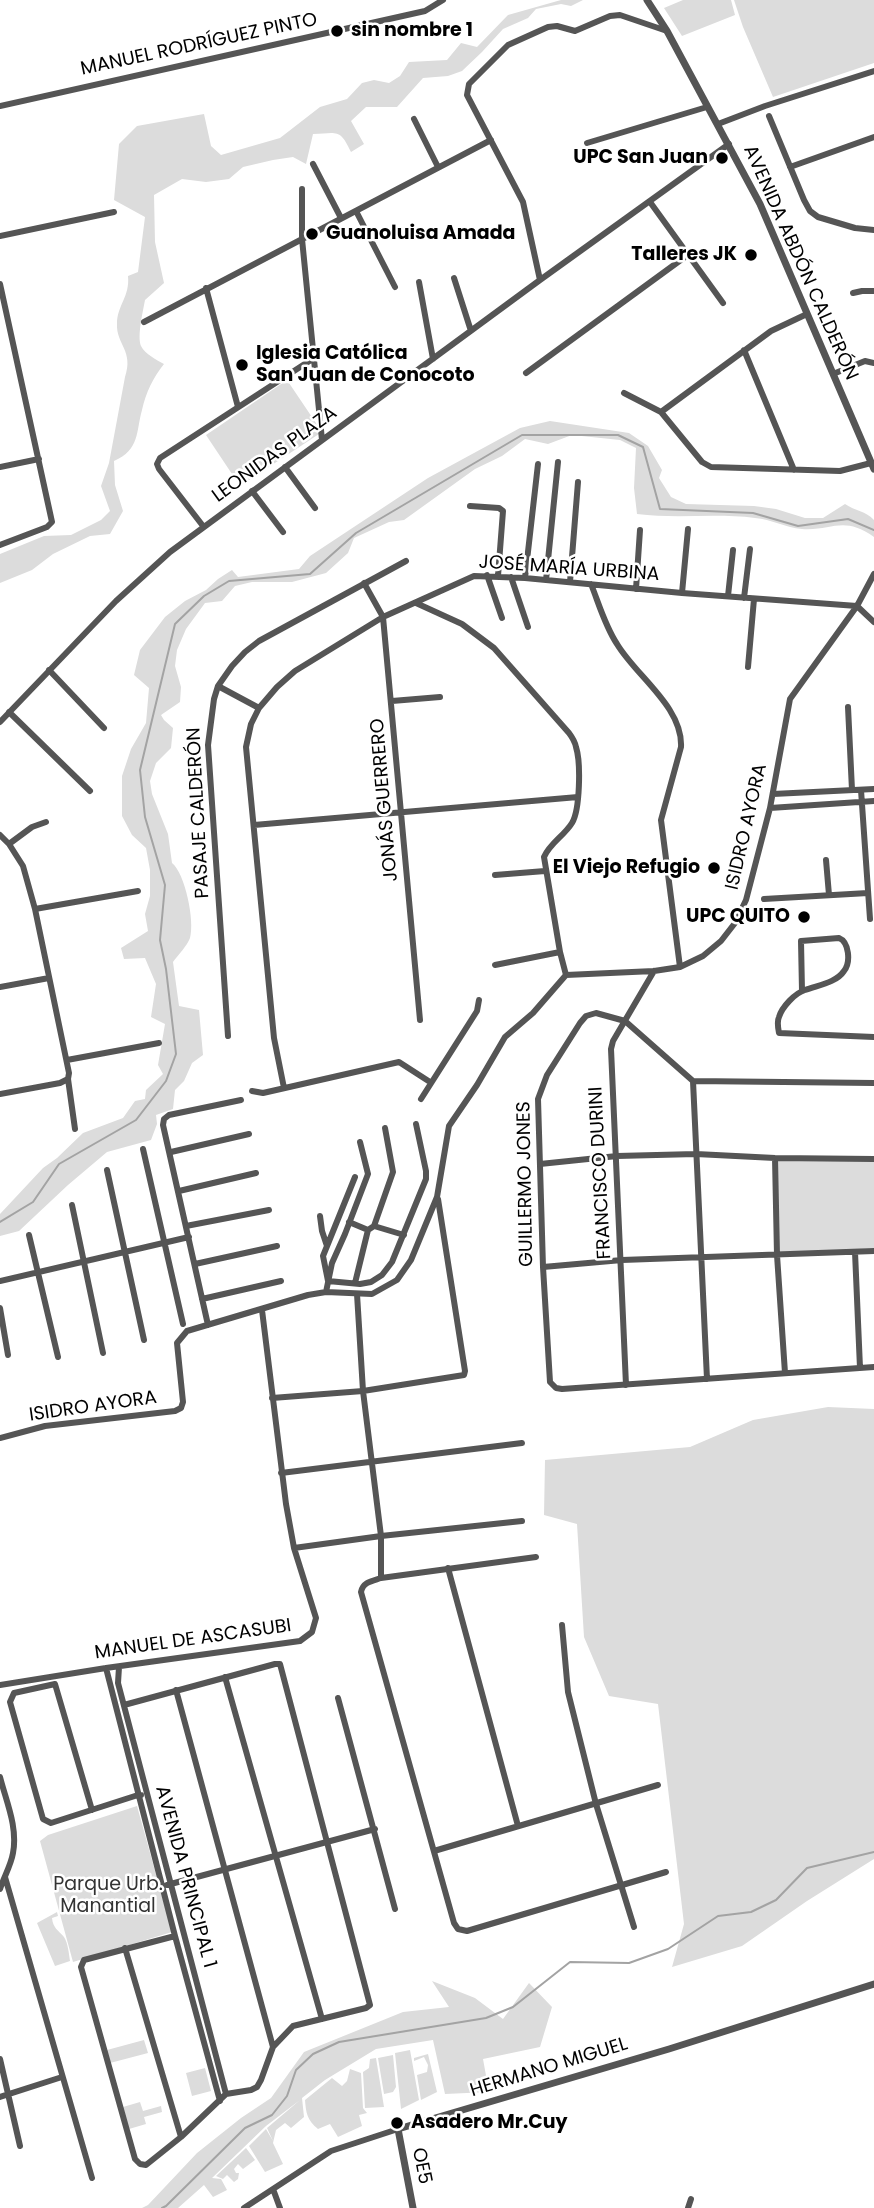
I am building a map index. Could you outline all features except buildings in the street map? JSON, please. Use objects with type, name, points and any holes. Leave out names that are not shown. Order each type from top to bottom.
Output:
[{"type":"street","name":"MANUEL RODRÍGUEZ PINTO","points":[[0,106],[425,11],[443,0]]},
{"type":"street","name":"AVENIDA ABDÓN CALDERÓN","points":[[647,0],[667,31],[760,204],[873,466]]},
{"type":"street","points":[[540,279],[524,206],[467,95],[469,84],[509,45],[548,27],[579,30],[615,15],[667,31]]},
{"type":"street","points":[[718,124],[874,71]]},
{"type":"street","points":[[587,143],[707,107]]},
{"type":"street","points":[[769,116],[810,211],[828,221],[874,230]]},
{"type":"street","points":[[414,119],[438,167]]},
{"type":"street","points":[[790,167],[874,137]]},
{"type":"street","points":[[144,321],[491,140]]},
{"type":"street","name":"LEONIDAS PLAZA","points":[[3,716],[145,573],[204,526],[540,279],[729,145]]},
{"type":"street","points":[[313,163],[341,218]]},
{"type":"street","points":[[302,189],[302,239],[323,440]]},
{"type":"street","points":[[650,202],[723,303]]},
{"type":"street","points":[[356,211],[395,287]]},
{"type":"street","points":[[0,236],[114,212]]},
{"type":"street","points":[[526,373],[689,254]]},
{"type":"street","points":[[454,278],[471,331]]},
{"type":"street","points":[[419,282],[433,359]]},
{"type":"street","points":[[0,284],[52,522],[47,527],[0,545]]},
{"type":"street","points":[[206,288],[238,407]]},
{"type":"street","points":[[853,293],[874,291]]},
{"type":"street","points":[[661,412],[775,329],[807,314]]},
{"type":"street","points":[[744,350],[794,470]]},
{"type":"street","points":[[204,526],[158,464],[160,458],[314,358]]},
{"type":"street","points":[[833,374],[864,361],[874,363]]},
{"type":"street","points":[[624,393],[661,412],[706,466],[840,471],[873,466]]},
{"type":"street","points":[[0,467],[39,459]]},
{"type":"street","points":[[546,580],[558,462]]},
{"type":"street","points":[[525,578],[538,464]]},
{"type":"street","points":[[285,467],[315,508]]},
{"type":"street","points":[[570,582],[578,482]]},
{"type":"street","points":[[252,491],[283,532]]},
{"type":"street","points":[[470,506],[499,508],[503,511],[498,576]]},
{"type":"street","points":[[682,593],[688,529]]},
{"type":"street","points":[[636,589],[640,530]]},
{"type":"street","points":[[728,596],[733,550]]},
{"type":"street","points":[[744,598],[750,550]]},
{"type":"street","name":"PASAJE CALDERÓN","points":[[228,1036],[208,746],[218,686],[232,666],[259,641],[406,561]]},
{"type":"street","name":"ISIDRO AYORA","points":[[0,1438],[45,1426],[175,1411],[181,1408],[183,1402],[177,1343],[187,1331],[308,1295],[326,1292],[372,1294],[397,1280],[411,1260],[437,1197],[449,1126],[505,1037],[533,1013],[566,975],[654,971],[680,967],[703,956],[721,941],[735,923],[746,900],[770,808],[790,699],[857,606],[874,574]]},
{"type":"street","points":[[487,575],[502,618]]},
{"type":"street","name":"JOSÉ MARÍA URBINA","points":[[284,1088],[274,1038],[247,743],[251,724],[259,708],[295,671],[383,617],[469,577],[487,575],[857,606]]},
{"type":"street","points":[[511,577],[528,626]]},
{"type":"street","name":"JONÁS GUERRERO","points":[[364,583],[383,617],[420,1020]]},
{"type":"street","points":[[591,584],[617,644],[671,710],[682,737],[661,820],[680,967]]},
{"type":"street","points":[[748,667],[754,599]]},
{"type":"street","points":[[416,603],[462,624],[494,648],[569,733],[578,755],[575,816],[572,824],[545,853],[544,861],[566,975]]},
{"type":"street","points":[[857,606],[874,622]]},
{"type":"street","points":[[49,670],[104,728]]},
{"type":"street","points":[[218,686],[259,708]]},
{"type":"street","points":[[392,701],[440,697]]},
{"type":"street","points":[[848,707],[852,790]]},
{"type":"street","points":[[3,716],[90,791]]},
{"type":"street","points":[[773,794],[874,789]]},
{"type":"street","points":[[861,790],[870,919]]},
{"type":"street","points":[[254,825],[578,797]]},
{"type":"street","points":[[770,808],[874,801]]},
{"type":"street","points":[[9,844],[32,827],[46,822]]},
{"type":"street","points":[[0,835],[23,866],[35,909],[67,1060],[75,1129]]},
{"type":"street","points":[[826,860],[829,895]]},
{"type":"street","points":[[495,875],[545,871]]},
{"type":"street","points":[[35,909],[138,891]]},
{"type":"street","points":[[764,899],[868,893]]},
{"type":"street","points":[[802,991],[801,941],[839,937],[843,939],[847,944],[844,972],[827,984],[802,991],[785,1006],[777,1019],[779,1033],[874,1037]]},
{"type":"street","points":[[495,965],[560,952]]},
{"type":"street","name":"FRANCISCO DURINI","points":[[626,1385],[611,1049],[613,1041],[654,971]]},
{"type":"street","points":[[0,987],[49,978]]},
{"type":"street","points":[[421,1099],[477,1012],[479,1000]]},
{"type":"street","name":"GUILLERMO JONES","points":[[625,1021],[596,1013],[586,1016],[547,1075],[538,1099],[550,1382],[556,1388],[562,1389],[626,1385]]},
{"type":"street","points":[[625,1021],[693,1081],[874,1083]]},
{"type":"street","points":[[67,1060],[159,1043]]},
{"type":"street","points":[[252,1091],[260,1093],[399,1062],[430,1082]]},
{"type":"street","points":[[0,1094],[60,1083],[68,1079]]},
{"type":"street","points":[[693,1081],[707,1379]]},
{"type":"street","points":[[208,1325],[163,1125],[164,1119],[169,1115],[241,1100]]},
{"type":"street","points":[[328,1280],[370,1282],[382,1275],[392,1262],[426,1176],[416,1124]]},
{"type":"street","points":[[355,1283],[371,1228],[393,1172],[385,1128]]},
{"type":"street","points":[[171,1152],[249,1134]]},
{"type":"street","points":[[326,1292],[332,1263],[368,1174],[360,1142]]},
{"type":"street","points":[[143,1149],[183,1324]]},
{"type":"street","points":[[540,1164],[617,1156],[696,1154],[874,1159]]},
{"type":"street","points":[[775,1158],[777,1255],[785,1373]]},
{"type":"street","points":[[107,1170],[144,1340]]},
{"type":"street","points":[[179,1191],[256,1173]]},
{"type":"street","points":[[328,1280],[322,1259],[355,1177]]},
{"type":"street","points":[[272,1398],[363,1391],[464,1375],[437,1197]]},
{"type":"street","points":[[72,1205],[103,1353]]},
{"type":"street","points":[[186,1226],[269,1210]]},
{"type":"street","points":[[320,1216],[327,1246]]},
{"type":"street","points":[[349,1222],[404,1236]]},
{"type":"street","points":[[29,1235],[58,1357]]},
{"type":"street","points":[[0,1281],[189,1237]]},
{"type":"street","points":[[195,1264],[277,1246]]},
{"type":"street","points":[[544,1267],[622,1260],[874,1251]]},
{"type":"street","points":[[855,1252],[860,1368]]},
{"type":"street","points":[[202,1299],[281,1281]]},
{"type":"street","points":[[357,1294],[363,1391],[381,1536],[381,1578]]},
{"type":"street","points":[[0,1308],[8,1355]]},
{"type":"street","name":"MANUEL DE ASCASUBI","points":[[0,1685],[300,1642],[312,1632],[316,1618],[294,1548],[281,1473],[261,1310]]},
{"type":"street","points":[[626,1385],[874,1367]]},
{"type":"street","points":[[281,1473],[522,1443]]},
{"type":"street","points":[[294,1548],[522,1521]]},
{"type":"street","points":[[536,1557],[381,1578],[362,1587],[361,1592],[454,1923],[458,1929],[467,1931],[666,1872]]},
{"type":"street","points":[[448,1568],[518,1826]]},
{"type":"street","points":[[562,1625],[568,1692],[596,1804],[634,1927]]},
{"type":"street","points":[[124,1705],[280,1664],[370,2005],[293,2026],[273,2047],[257,2087],[226,2094],[181,2137],[146,2165],[135,2159],[81,1967],[84,1960],[175,1936]]},
{"type":"street","name":"AVENIDA PRINCIPAL 1","points":[[119,1667],[118,1683],[166,1885],[226,2094]]},
{"type":"street","points":[[106,1668],[138,1795],[166,1885],[175,1936],[220,2101]]},
{"type":"street","points":[[225,1678],[322,2019]]},
{"type":"street","points":[[92,1810],[55,1684],[14,1693],[10,1702],[43,1819],[51,1823],[146,1793]]},
{"type":"street","points":[[176,1690],[273,2047]]},
{"type":"street","points":[[338,1698],[395,1909]]},
{"type":"street","points":[[0,1777],[13,1823],[14,1841],[13,1855],[0,1889]]},
{"type":"street","points":[[434,1851],[658,1785]]},
{"type":"street","points":[[0,1811],[9,1811]]},
{"type":"street","points":[[166,1885],[375,1829]]},
{"type":"street","points":[[5,1877],[92,2178]]},
{"type":"street","points":[[125,1948],[181,2137]]},
{"type":"street","name":"HERMANO MIGUEL","points":[[244,2208],[331,2151],[874,1984]]},
{"type":"street","points":[[0,2059],[4,2096],[20,2146]]},
{"type":"street","points":[[4,2096],[62,2077]]},
{"type":"street","name":"OE5","points":[[398,2129],[413,2208]]},
{"type":"street","points":[[273,2189],[280,2208]]},
{"type":"street","points":[[688,2208],[691,2199]]},
{"type":"green space","points":[[561,0],[583,0],[571,6],[561,4],[536,9],[528,18],[503,29],[462,71],[448,76],[423,78],[397,107],[366,107],[351,121],[364,144],[351,152],[340,135],[313,134],[306,164],[293,157],[273,160],[243,167],[229,179],[206,182],[182,179],[154,195],[155,242],[164,283],[145,300],[140,342],[145,352],[164,364],[148,391],[133,446],[114,461],[115,485],[123,511],[110,534],[90,536],[53,554],[32,570],[0,583],[0,554],[44,536],[71,535],[101,520],[110,511],[101,486],[109,463],[127,368],[126,354],[117,331],[118,317],[127,290],[128,276],[138,272],[145,217],[114,200],[119,144],[137,126],[204,114],[211,146],[221,155],[280,138],[320,107],[347,99],[362,83],[374,80],[389,83],[400,76],[409,62],[447,60],[461,43],[477,47],[508,15]]},
{"type":"green space","points":[[683,0],[731,0],[735,15],[682,36],[664,8]]},
{"type":"green space","points":[[734,0],[874,0],[874,63],[773,97]]},
{"type":"green space","points":[[287,380],[322,432],[240,486],[206,435]]},
{"type":"green space","points":[[550,421],[629,433],[648,446],[662,470],[659,478],[671,497],[686,504],[754,506],[776,509],[805,518],[823,518],[845,504],[874,520],[874,537],[863,530],[846,525],[802,529],[740,517],[637,514],[634,488],[636,448],[620,440],[572,435],[548,444],[525,439],[502,456],[475,469],[404,520],[389,522],[354,538],[348,553],[326,573],[292,582],[252,582],[235,586],[222,601],[205,603],[186,629],[177,650],[175,666],[181,687],[180,702],[161,715],[173,728],[171,748],[156,763],[150,781],[152,794],[168,834],[172,863],[177,868],[188,898],[190,938],[173,962],[179,1006],[199,1010],[203,1055],[192,1063],[184,1081],[175,1090],[173,1109],[156,1115],[157,1124],[151,1140],[107,1152],[19,1231],[0,1236],[0,1214],[43,1168],[83,1133],[123,1118],[135,1101],[145,1099],[146,1090],[163,1074],[158,1065],[165,1024],[151,1017],[156,984],[145,958],[124,959],[121,948],[148,931],[145,914],[150,896],[150,870],[146,848],[132,835],[122,816],[122,776],[131,749],[146,723],[149,688],[134,675],[140,650],[165,617],[232,570],[238,577],[299,569],[310,556],[428,478],[520,428]]},
{"type":"green space","points":[[775,1158],[874,1159],[874,1248],[777,1255]]},
{"type":"green space","points":[[828,1407],[874,1409],[874,1859],[742,1946],[672,1967],[684,1924],[658,1704],[609,1696],[584,1637],[577,1524],[544,1515],[545,1460],[690,1447],[753,1420]]},
{"type":"green space","name":"Parque Urb. Manantial","points":[[137,1806],[172,1932],[73,1962],[40,1841],[48,1835]]},
{"type":"green space","points":[[57,1912],[58,1916],[52,1918],[55,1927],[65,1939],[70,1961],[55,1966],[37,1923]]},
{"type":"green space","points":[[432,1981],[475,1998],[503,2019],[529,1983],[552,2007],[540,2047],[483,2059],[489,2092],[445,2094],[433,2040],[376,2049],[325,2080],[302,2098],[304,2117],[291,2128],[285,2123],[276,2130],[273,2143],[283,2164],[265,2172],[249,2146],[266,2129],[273,2141],[267,2128],[300,2100],[266,2126],[212,2178],[221,2179],[227,2190],[213,2197],[204,2185],[178,2208],[142,2208],[148,2205],[197,2153],[271,2098],[304,2052],[403,2012],[449,2007]]},
{"type":"green space","points":[[144,2040],[148,2053],[110,2063],[107,2050]]},
{"type":"green space","points":[[410,2050],[419,2100],[401,2109],[395,2053]]},
{"type":"green space","points":[[428,2054],[437,2092],[421,2100],[417,2075],[427,2072],[428,2065],[424,2057],[414,2061],[414,2058]]},
{"type":"green space","points":[[393,2055],[396,2087],[393,2092],[384,2094],[378,2058]]},
{"type":"green space","points":[[376,2058],[384,2107],[365,2108],[363,2072],[369,2068],[370,2059]]},
{"type":"green space","points":[[205,2068],[211,2091],[192,2096],[186,2073]]},
{"type":"green space","points":[[350,2069],[361,2073],[363,2108],[367,2113],[359,2115],[362,2126],[338,2137],[330,2124],[318,2129],[314,2126],[308,2116],[305,2100],[332,2078],[342,2086],[347,2081]]},
{"type":"green space","points":[[140,2102],[143,2111],[161,2106],[162,2112],[144,2117],[146,2124],[129,2129],[123,2107]]},
{"type":"green space","points":[[246,2148],[255,2160],[243,2169],[238,2164],[234,2169],[239,2173],[238,2179],[234,2182],[227,2175],[223,2179],[216,2176]]},
{"type":"waterway","points":[[0,1222],[33,1202],[59,1164],[136,1120],[166,1081],[176,1054],[160,940],[165,885],[145,817],[140,770],[175,624],[204,596],[229,581],[310,574],[356,533],[522,435],[618,435],[643,447],[660,509],[753,513],[798,526],[848,519],[874,530]]},
{"type":"waterway","points":[[162,2208],[245,2128],[272,2115],[287,2096],[296,2070],[313,2054],[339,2042],[486,2018],[513,2007],[570,1962],[629,1963],[668,1949],[718,1916],[751,1912],[776,1900],[807,1868],[874,1852]]},
{"type":"place","name":"sin nombre 1","points":[[337,31]]},
{"type":"place","name":"UPC San Juan","points":[[722,158]]},
{"type":"place","name":"Guanoluisa Amada","points":[[312,234]]},
{"type":"place","name":"Talleres JK","points":[[751,255]]},
{"type":"place","name":"Iglesia Católica San Juan de Conocoto","points":[[242,365]]},
{"type":"place","name":"El Viejo Refugio","points":[[714,868]]},
{"type":"place","name":"UPC QUITO","points":[[804,917]]},
{"type":"place","name":"Asadero Mr.Cuy","points":[[397,2123]]}]
